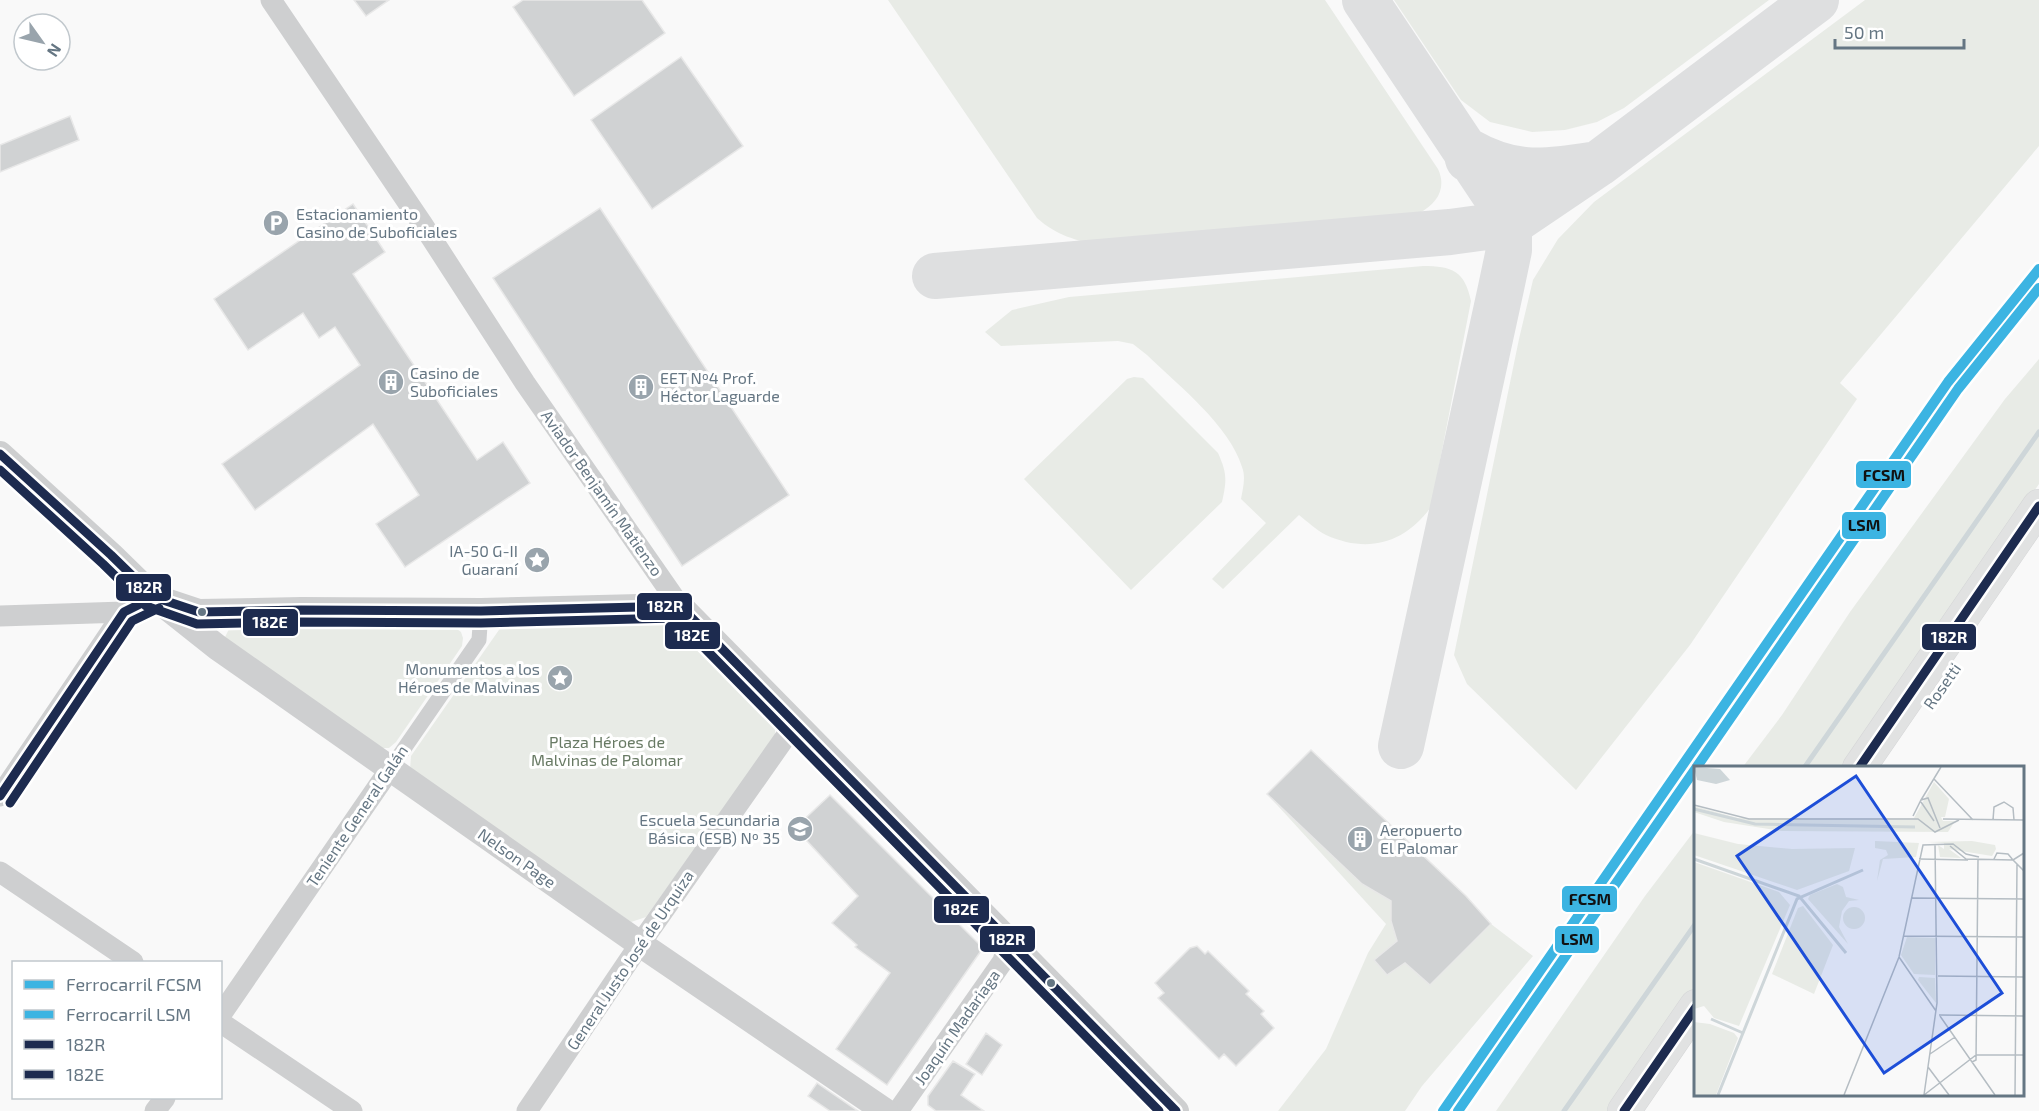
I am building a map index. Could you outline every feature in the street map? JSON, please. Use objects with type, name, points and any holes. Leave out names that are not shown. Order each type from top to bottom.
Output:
[{"type":"main road","name":"Rosetti","points":[[1860,766],[2039,506]]},
{"type":"main road","name":"Rosetti","points":[[1887,766],[2039,545]]},
{"type":"main road","points":[[1623,1111],[1694,1007]]},
{"type":"main road","points":[[1649,1111],[1694,1044]]},
{"type":"street","name":"Aviador Benjamín Matienzo","points":[[271,0],[423,225],[525,383],[680,606],[1176,1111]]},
{"type":"street","name":"Nelson Page","points":[[0,454],[154,597],[217,647],[640,944],[885,1111]]},
{"type":"street","points":[[0,615],[124,612],[154,597],[199,612],[482,611],[680,606]]},
{"type":"street","name":"Teniente General Galán","points":[[222,1013],[478,640],[482,611]]},
{"type":"street","points":[[0,796],[124,612]]},
{"type":"street","name":"General Justo José de Urquiza","points":[[527,1111],[640,944],[796,722]]},
{"type":"street","points":[[0,872],[130,961]]},
{"type":"street","name":"Joaquín Madariaga","points":[[898,1111],[1003,961],[1009,940]]},
{"type":"street","points":[[222,1023],[351,1111]]},
{"type":"street","points":[[155,1111],[164,1099]]},
{"type":"green space","points":[[888,0],[1325,0],[1438,169],[1441,176],[1439,195],[1431,205],[1419,213],[1101,245],[1075,239],[1059,233],[1037,218]]},
{"type":"green space","points":[[1394,0],[1769,0],[1624,108],[1597,122],[1565,130],[1532,132],[1490,122],[1461,100]]},
{"type":"green space","points":[[1865,0],[2039,0],[2039,146],[1840,383],[1857,399],[1690,645],[1576,790],[1467,684],[1454,655],[1533,280],[1558,239],[1594,202]]},
{"type":"green space","points":[[1423,266],[1442,267],[1456,272],[1465,283],[1471,301],[1431,507],[1410,529],[1384,542],[1371,544],[1356,544],[1326,535],[1299,515],[1223,589],[1212,579],[1266,523],[1241,499],[1244,483],[1242,467],[1236,452],[1215,421],[1188,393],[1133,344],[1118,341],[1001,346],[985,332],[1012,310],[1069,297]]},
{"type":"green space","points":[[2039,359],[2039,484],[1846,766],[1744,766],[1782,715],[1850,612],[2005,399]]},
{"type":"green space","points":[[1143,378],[1218,453],[1225,471],[1225,482],[1222,502],[1131,590],[1024,479],[1127,379]]},
{"type":"green space","name":"Plaza Héroes de Malvinas de Palomar","points":[[508,623],[674,625],[686,628],[772,719],[775,725],[775,737],[646,917],[631,922],[410,770],[411,756],[501,627]]},
{"type":"green space","points":[[450,624],[461,632],[462,646],[396,742],[389,748],[381,748],[224,639],[230,627],[237,625]]},
{"type":"green space","points":[[1267,794],[1362,884],[1391,901],[1397,941],[1375,960],[1387,975],[1405,963],[1430,985],[1491,924],[1533,956],[1422,1086],[1405,1111],[1278,1111],[1326,1049],[1368,953],[1386,924]]},
{"type":"green space","points":[[1694,831],[1694,992],[1615,1111],[1496,1111],[1645,896]]},
{"type":"building","points":[[354,0],[389,0],[366,16]]},
{"type":"building","points":[[523,0],[642,0],[665,33],[574,96],[513,7]]},
{"type":"building","points":[[681,57],[743,146],[652,209],[591,120]]},
{"type":"building","points":[[70,116],[79,140],[0,172],[0,145]]},
{"type":"building","name":"Casino de Suboficiales","points":[[353,204],[385,252],[353,274],[477,460],[503,442],[530,483],[405,567],[376,524],[419,495],[373,424],[255,510],[222,464],[360,365],[335,327],[319,338],[303,313],[248,350],[214,299]]},
{"type":"building","name":"EET Nº4 Prof. Héctor Laguarde","points":[[600,208],[789,495],[682,566],[493,278]]},
{"type":"building","name":"Aeropuerto El Palomar","points":[[1311,750],[1466,896],[1491,924],[1430,985],[1405,963],[1387,975],[1374,960],[1397,941],[1391,921],[1391,901],[1362,884],[1267,794]]},
{"type":"building","points":[[830,795],[983,948],[887,1085],[836,1049],[890,973],[855,947],[857,945],[832,923],[858,896],[795,828]]},
{"type":"building","points":[[1197,946],[1205,954],[1208,951],[1249,991],[1246,994],[1264,1011],[1261,1014],[1274,1028],[1236,1066],[1224,1054],[1219,1059],[1158,998],[1164,993],[1155,983],[1190,948]]},
{"type":"building","points":[[986,1033],[1002,1045],[982,1075],[966,1064]]},
{"type":"building","points":[[953,1061],[975,1074],[961,1095],[984,1111],[936,1111],[928,1105],[928,1096]]},
{"type":"building","points":[[817,1083],[858,1111],[830,1111],[808,1096]]},
{"type":"waterway","points":[[1805,766],[2039,432]]},
{"type":"waterway","points":[[1564,1111],[1694,926]]},
{"type":"taxiway","points":[[1365,0],[1499,201],[1509,224],[1509,250],[1401,746]]},
{"type":"taxiway","points":[[935,276],[1450,232],[1509,224],[1598,164],[1816,0]]},
{"type":"taxiway","points":[[1468,159],[1466,150],[1498,164],[1527,170],[1557,170],[1591,165]]},
{"type":"rail line","name":"FCSM","points":[[1443,1111],[1948,382],[2039,269]]},
{"type":"rail line","name":"LSM","points":[[1697,766],[1958,389],[2039,288]]},
{"type":"rail line","name":"LSM","points":[[1458,1111],[1694,771]]},
{"type":"transit line","name":"182R","points":[[0,454],[154,597],[199,612],[481,611],[680,606],[1176,1111]]},
{"type":"transit line","name":"182E","points":[[0,470],[146,606],[197,624],[481,623],[675,618],[1159,1111]]},
{"type":"transit line","name":"182R","points":[[1860,766],[2039,506]]},
{"type":"transit line","name":"182R","points":[[0,796],[124,612],[154,597]]},
{"type":"transit line","name":"182E","points":[[10,803],[132,621],[159,608]]},
{"type":"transit line","name":"182R","points":[[1624,1111],[1694,1010]]},
{"type":"place","name":"Estacionamiento Casino de Suboficiales","points":[[276,223]]},
{"type":"place","name":"Casino de Suboficiales","points":[[391,382]]},
{"type":"place","name":"EET Nº4 Prof. Héctor Laguarde","points":[[641,387]]},
{"type":"place","name":"IA-50 G-II Guaraní","points":[[537,560]]},
{"type":"place","name":"Monumentos a los Héroes de Malvinas","points":[[560,678]]},
{"type":"place","name":"Escuela Secundaria Básica (ESB) Nº 35","points":[[800,829]]},
{"type":"place","name":"Aeropuerto El Palomar","points":[[1360,839]]}]
